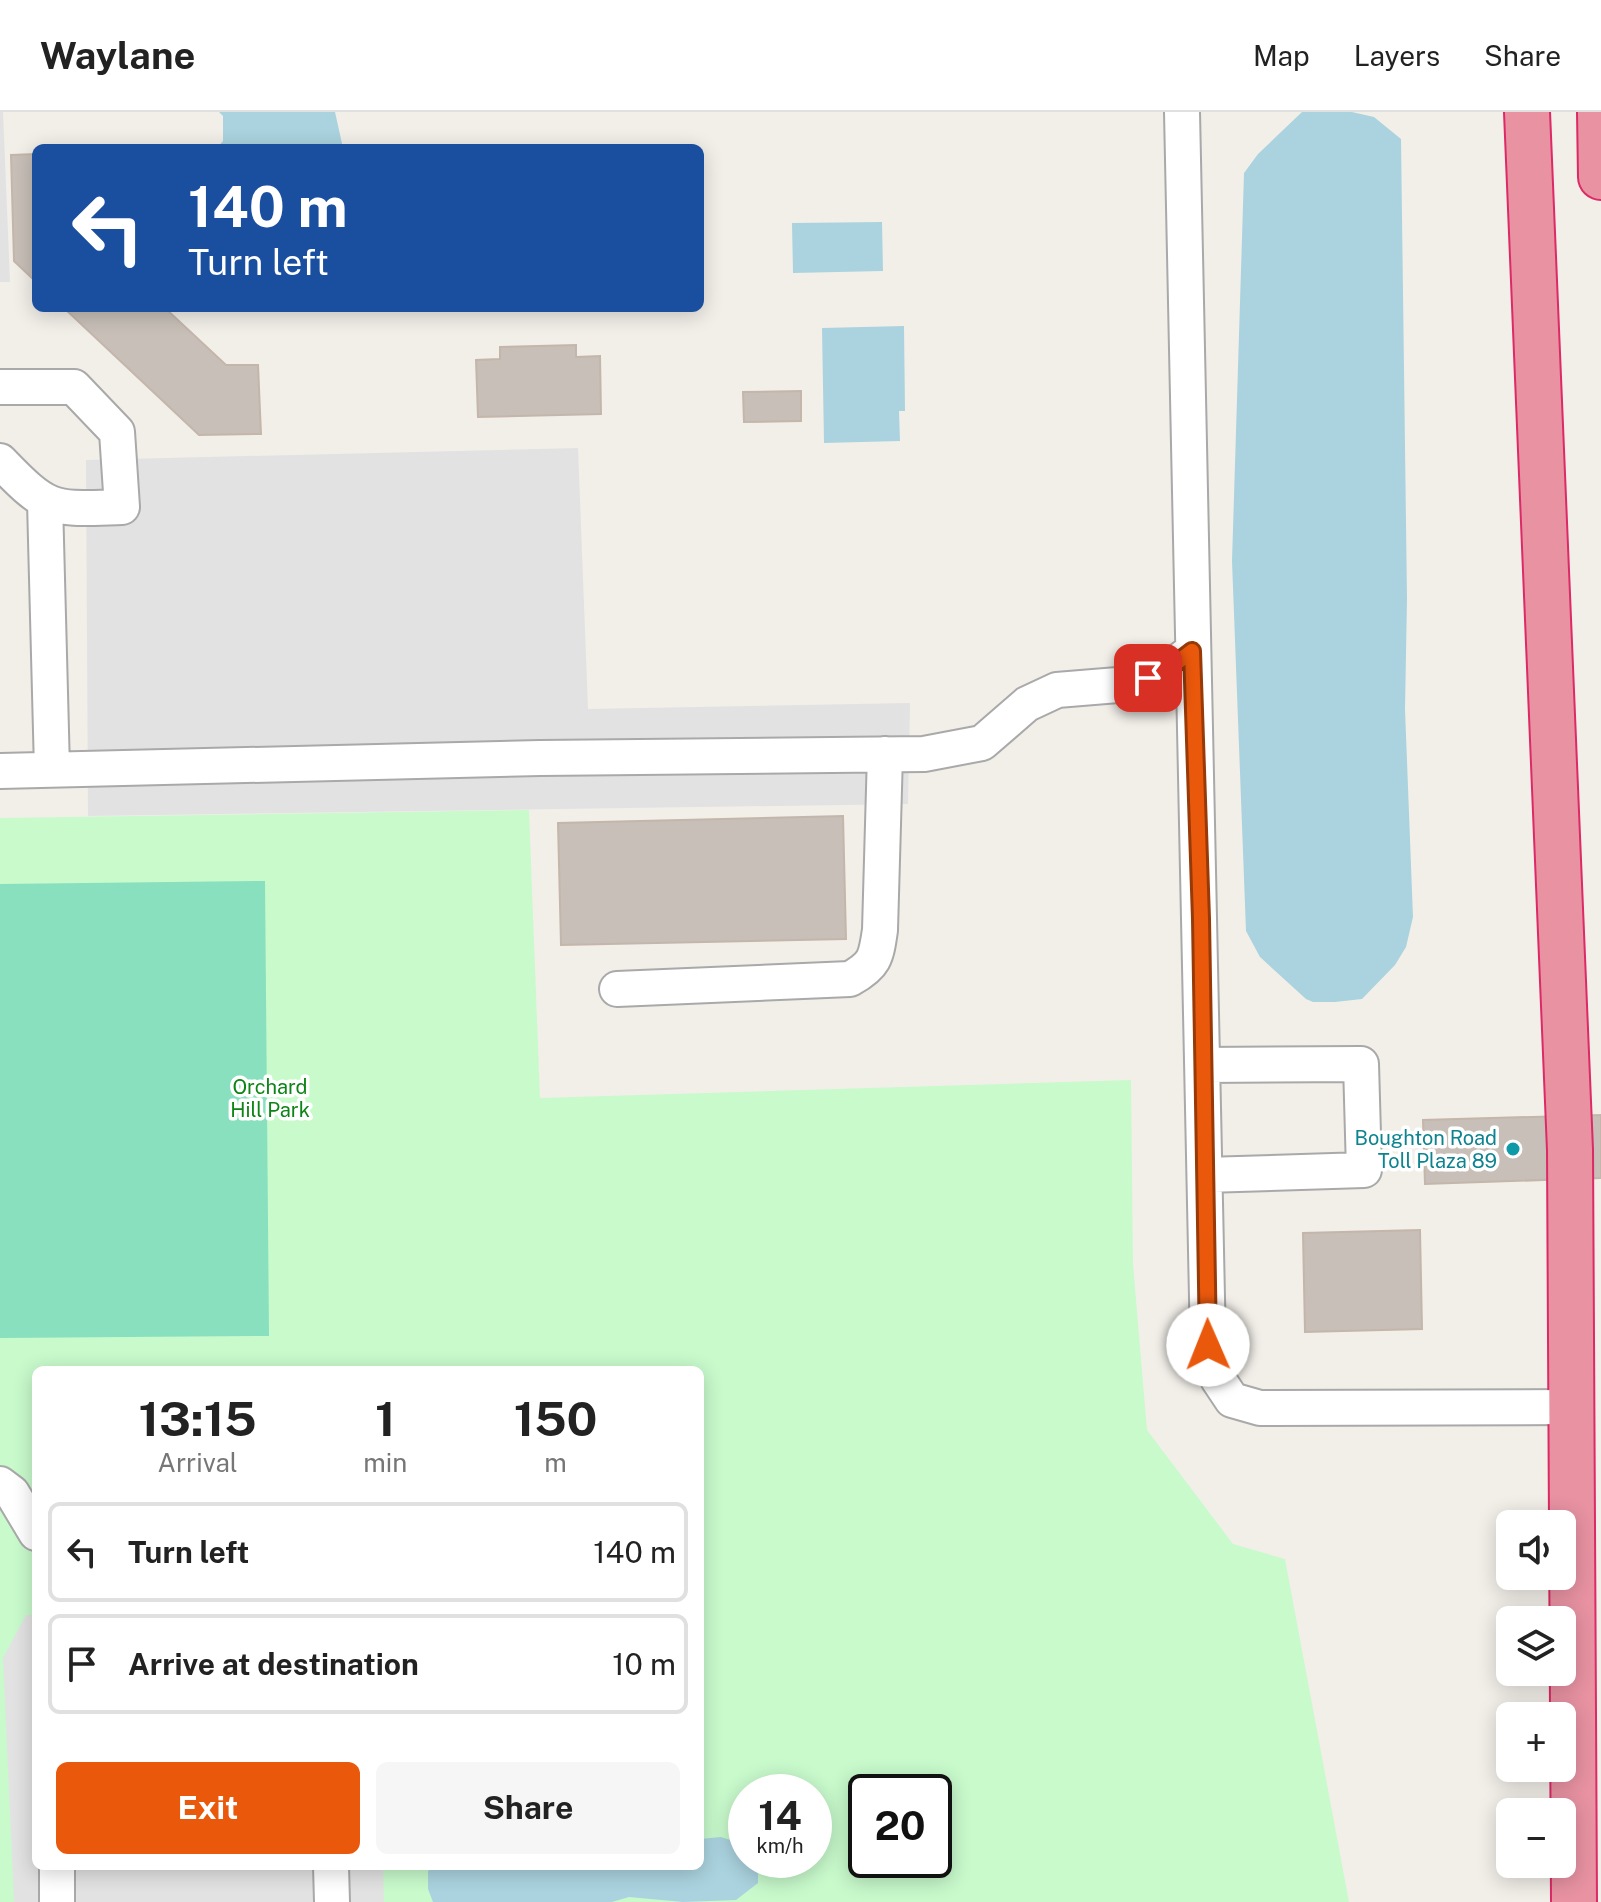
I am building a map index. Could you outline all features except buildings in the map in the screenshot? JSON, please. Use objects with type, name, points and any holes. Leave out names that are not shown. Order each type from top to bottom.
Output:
[{"type":"highway","points":[[1527,112],[1570,1150],[1574,1902]]},
{"type":"highway","points":[[1600,112],[1601,177]]},
{"type":"lane","points":[[1182,112],[1208,1345],[1218,1379],[1232,1400],[1260,1408],[1572,1407]]},
{"type":"lane","points":[[0,387],[74,387],[117,432],[122,507],[62,509],[45,502],[25,487],[0,461]]},
{"type":"lane","points":[[45,502],[52,769]]},
{"type":"lane","points":[[0,771],[525,758],[924,754],[982,743],[1027,704],[1057,690],[1130,684],[1166,671],[1192,651]]},
{"type":"lane","points":[[617,989],[850,979],[866,970],[876,957],[880,930],[885,754]]},
{"type":"lane","points":[[1203,1065],[1361,1064],[1364,1170],[1205,1175]]},
{"type":"lane","points":[[0,1484],[12,1493],[32,1526]]},
{"type":"lane","points":[[57,1870],[57,1902]]},
{"type":"lane","points":[[331,1870],[332,1902]]},
{"type":"green space","name":"Orchard Hill Park","points":[[529,810],[540,1098],[1131,1080],[1133,1264],[1147,1430],[1233,1544],[1285,1559],[1349,1902],[0,1902],[0,818]]},
{"type":"green space","points":[[265,881],[269,1336],[0,1338],[0,884]]},
{"type":"shaded area","points":[[0,112],[3,112],[10,282],[0,282]]},
{"type":"shaded area","points":[[578,448],[588,709],[910,703],[908,804],[88,816],[86,460]]},
{"type":"shaded area","points":[[26,1615],[32,1615],[32,1870],[383,1870],[384,1902],[14,1902],[3,1658]]},
{"type":"water","points":[[219,112],[335,112],[342,144],[220,144],[223,116]]},
{"type":"water","points":[[1302,112],[1352,112],[1374,117],[1401,139],[1407,599],[1405,709],[1413,917],[1406,947],[1395,965],[1362,999],[1335,1002],[1306,999],[1260,957],[1246,931],[1232,561],[1244,173],[1258,154]]},
{"type":"water","points":[[882,222],[883,271],[793,273],[792,223]]},
{"type":"water","points":[[904,326],[905,411],[899,411],[900,441],[824,443],[822,328]]},
{"type":"water","points":[[721,1837],[728,1839],[728,1878],[758,1878],[758,1883],[736,1900],[683,1902],[629,1897],[612,1902],[433,1902],[428,1889],[429,1870],[704,1870],[704,1839]]},
{"type":"place","name":"Boughton Road Toll Plaza 89","points":[[1513,1149]]},
{"type":"route","points":[[1148,678],[1166,671],[1192,651],[1201,919],[1208,1345]]}]
